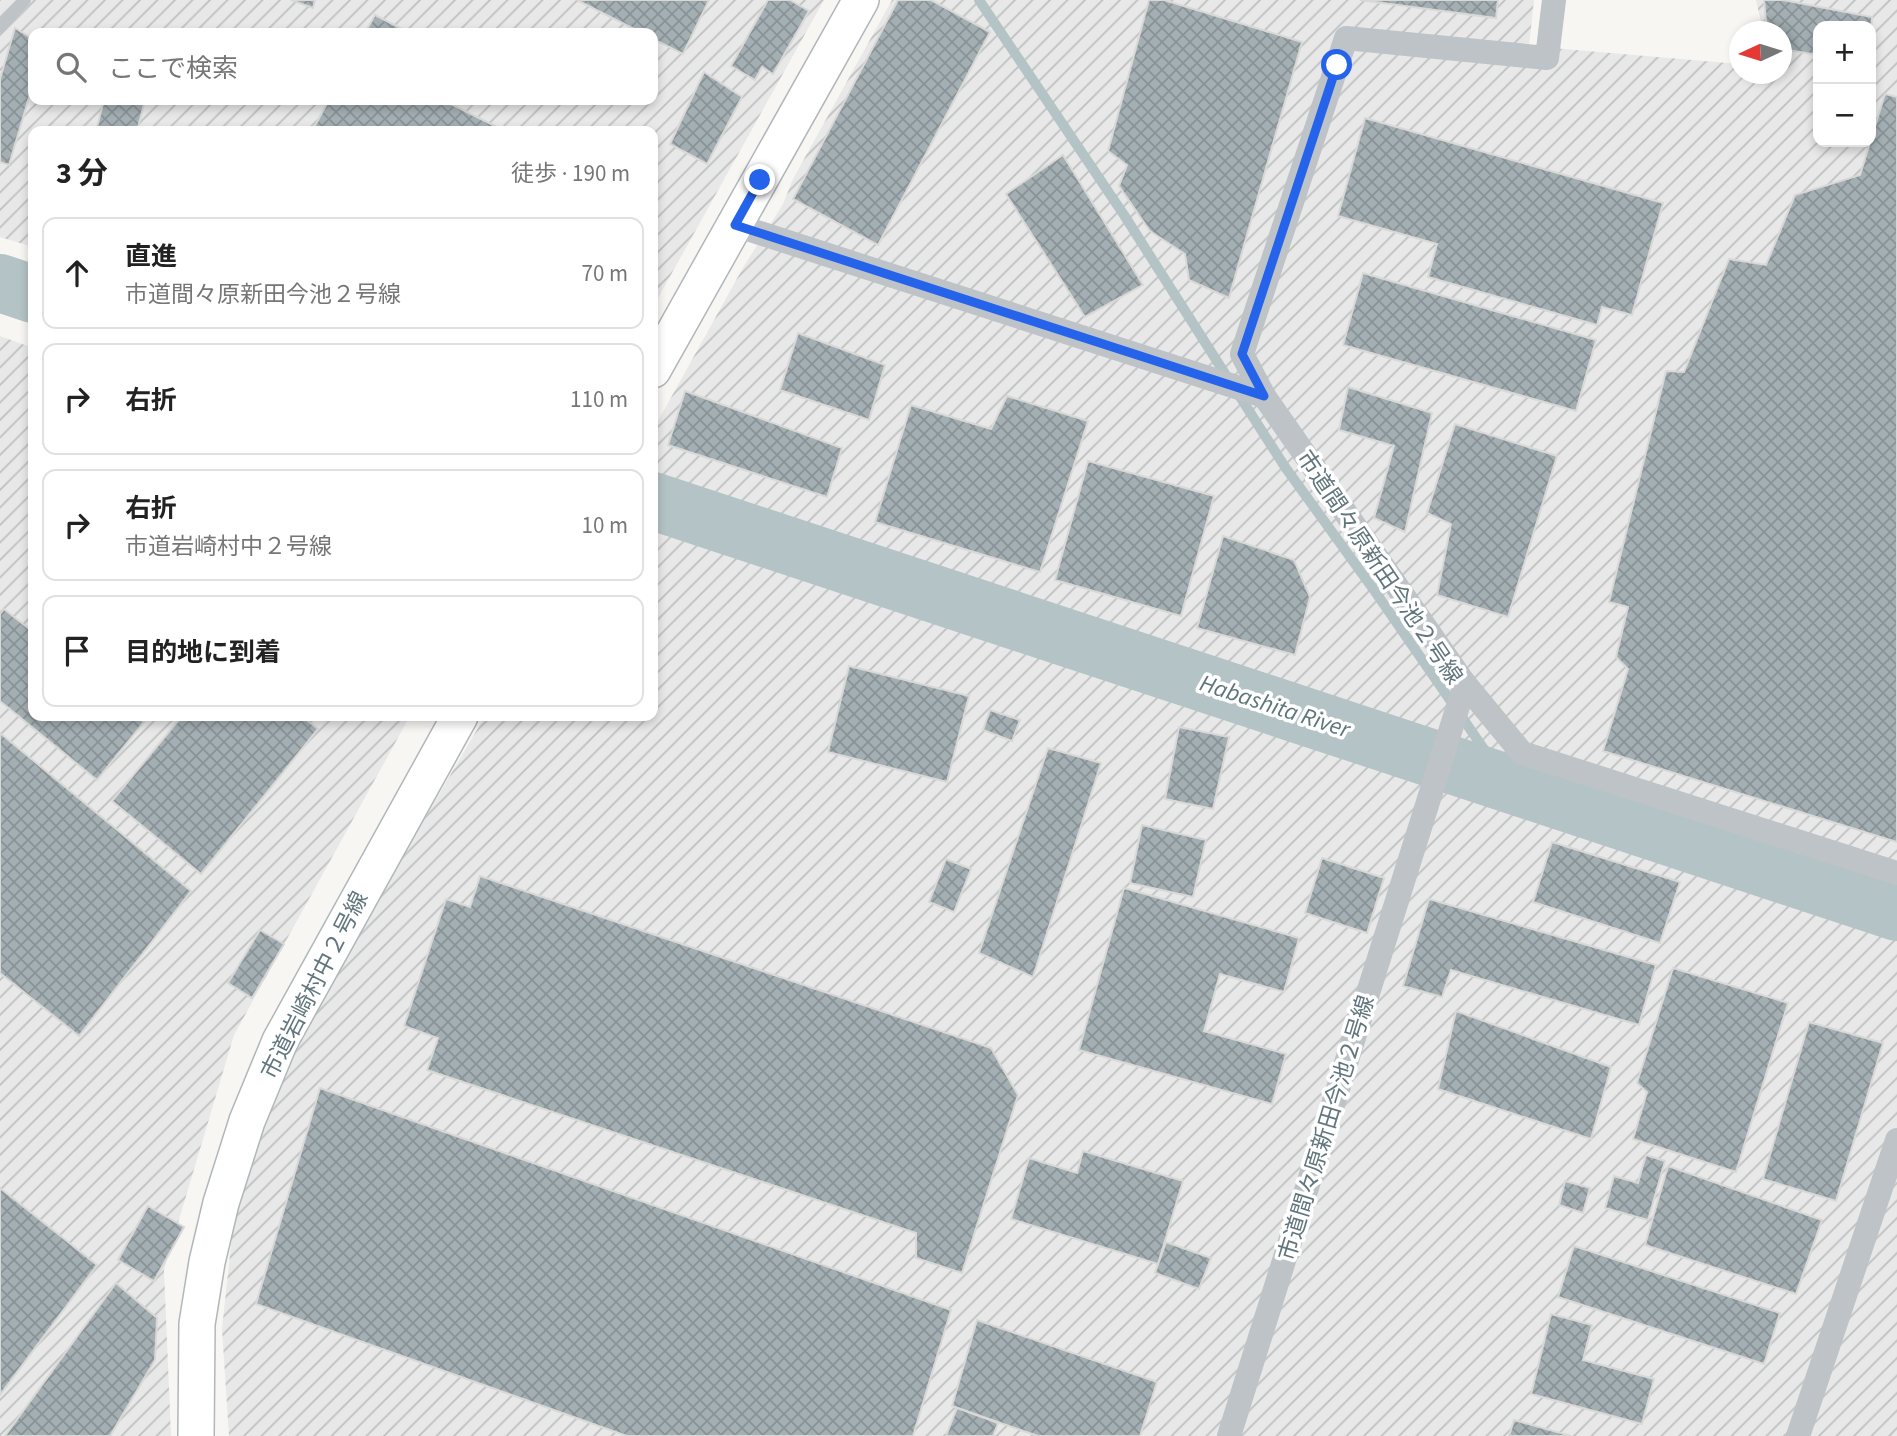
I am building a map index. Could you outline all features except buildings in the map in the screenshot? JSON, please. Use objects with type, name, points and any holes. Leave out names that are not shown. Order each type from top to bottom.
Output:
[{"type":"street","points":[[658,361],[861,0]]},
{"type":"street","name":"市道間々原新田今池２号線","points":[[1229,1436],[1465,684],[1264,396],[1242,354],[1346,38],[1547,58],[1554,0]]},
{"type":"street","points":[[735,225],[1264,396]]},
{"type":"street","points":[[1465,684],[1522,753],[1897,873]]},
{"type":"street","name":"市道岩崎村中２号線","points":[[196,1436],[197,1324],[207,1262],[221,1203],[247,1121],[280,1041],[457,721]]},
{"type":"street","points":[[1798,1436],[1897,1140]]},
{"type":"lane","points":[[0,27],[25,0]]},
{"type":"shaded area","points":[[0,0],[824,0],[658,298],[658,126],[28,126],[28,245],[0,237]]},
{"type":"shaded area","points":[[892,0],[1534,0],[1529,46],[1729,63],[1729,84],[1792,84],[1792,21],[1761,21],[1756,0],[1897,0],[1897,1436],[229,1436],[222,1329],[237,1190],[305,1022],[482,721],[658,721],[658,421],[744,266],[783,204],[793,179]]},
{"type":"shaded area","points":[[0,336],[28,346],[28,721],[407,721],[234,1035],[164,1270],[171,1436],[0,1436]]},
{"type":"waterway","points":[[979,0],[1124,215],[1229,380]]},
{"type":"waterway","name":"Habashita River","points":[[0,283],[28,292]]},
{"type":"waterway","points":[[1237,392],[1285,467],[1506,781]]},
{"type":"waterway","name":"Habashita River","points":[[658,503],[1897,912]]},
{"type":"route","points":[[760,180],[735,225],[1264,396],[1242,354],[1337,65]]}]
